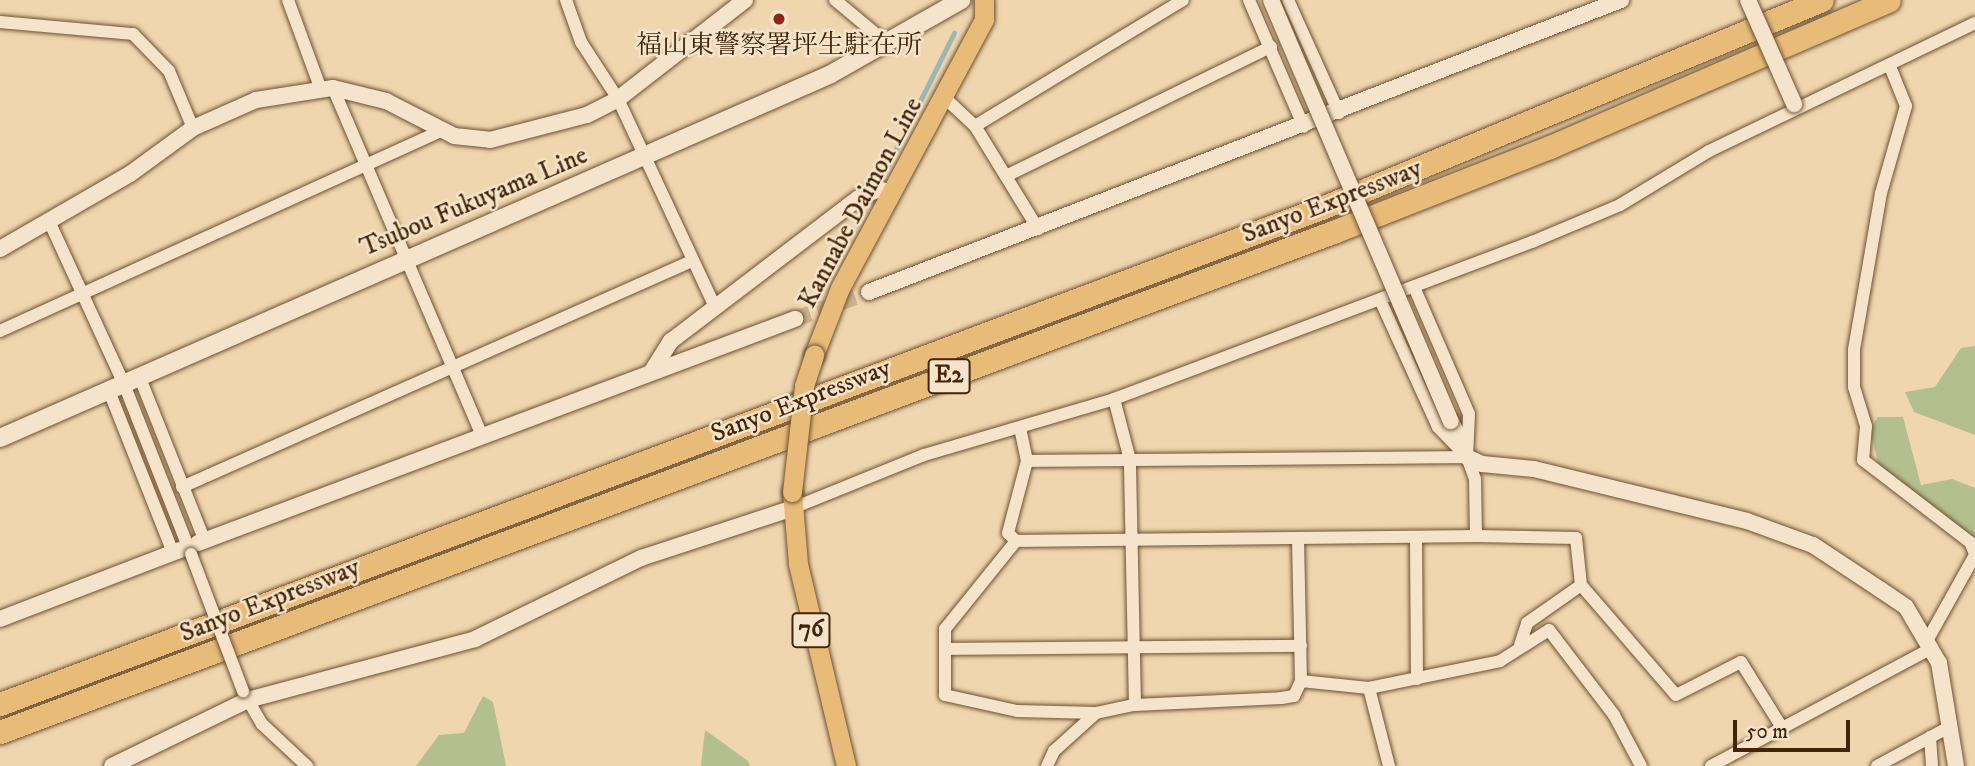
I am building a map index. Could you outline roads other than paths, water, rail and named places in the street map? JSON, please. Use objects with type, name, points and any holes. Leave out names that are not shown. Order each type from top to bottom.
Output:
[{"type":"highway","name":"Sanyo Expressway","points":[[0,704],[1324,207],[1822,0]]},
{"type":"highway","name":"Sanyo Expressway","points":[[0,732],[1345,227],[1550,147],[1889,0]]},
{"type":"main road","name":"Tsubou Fukuyama Line","points":[[0,438],[647,156],[888,45],[961,0]]},
{"type":"main road","name":"Kannabe Daimon Line","points":[[846,766],[810,625],[793,500],[804,386],[840,288],[946,99],[984,19],[984,0]]},
{"type":"street","points":[[288,0],[327,88],[368,167],[482,436]]},
{"type":"street","points":[[566,0],[581,43],[618,99],[647,156],[715,307]]},
{"type":"street","points":[[0,249],[49,221],[193,128],[256,100],[327,88],[386,102],[441,131],[490,140],[587,115],[618,99],[746,0]]},
{"type":"street","points":[[835,0],[888,45]]},
{"type":"street","points":[[975,126],[1183,0]]},
{"type":"street","points":[[1249,0],[1304,127]]},
{"type":"street","points":[[1271,0],[1467,457],[1475,479],[1476,536]]},
{"type":"street","points":[[1288,0],[1339,113]]},
{"type":"street","points":[[869,292],[1304,127],[1621,0]]},
{"type":"street","points":[[1748,0],[1796,108]]},
{"type":"street","points":[[0,22],[134,34],[169,71],[193,128]]},
{"type":"street","points":[[112,766],[245,695],[475,639],[641,558],[793,500],[924,455],[1114,399],[1414,287],[1620,205],[1709,151],[1796,108],[1891,69],[1975,23]]},
{"type":"street","points":[[1006,176],[1271,47]]},
{"type":"street","points":[[1711,766],[1930,644],[1975,554],[1970,542],[1863,460],[1866,426],[1854,387],[1854,350],[1881,193],[1906,106],[1891,69]]},
{"type":"street","points":[[946,99],[975,126],[1038,229]]},
{"type":"street","points":[[0,331],[368,167],[441,131]]},
{"type":"street","points":[[652,371],[671,341],[859,198],[880,189],[892,194]]},
{"type":"street","points":[[49,221],[124,384],[245,695],[274,737],[307,766]]},
{"type":"street","points":[[182,487],[692,261]]},
{"type":"street","points":[[1414,287],[1469,414],[1467,457]]},
{"type":"street","points":[[1380,300],[1438,427],[1467,457]]},
{"type":"street","points":[[0,619],[795,319]]},
{"type":"street","points":[[693,323],[688,340],[705,352]]},
{"type":"street","points":[[124,384],[182,487],[189,548]]},
{"type":"street","points":[[124,384],[189,548]]},
{"type":"street","points":[[1114,399],[1130,460],[1135,705]]},
{"type":"street","points":[[1020,428],[1027,460],[1008,533],[1016,541],[1476,536],[1576,538],[1581,585],[1676,695],[1741,662],[1781,726]]},
{"type":"street","points":[[1027,460],[1467,457],[1747,520],[1813,545],[1906,607],[1930,644],[1956,766]]},
{"type":"street","points":[[1416,537],[1417,679]]},
{"type":"street","points":[[1016,541],[945,629],[945,695],[1017,711],[1096,713],[1135,705],[1294,696],[1301,681],[1298,539]]},
{"type":"street","points":[[1521,645],[1527,623],[1581,585]]},
{"type":"street","points":[[1301,681],[1369,688],[1417,679],[1500,661],[1521,645],[1549,630],[1614,715],[1641,766]]},
{"type":"street","points":[[945,649],[1301,646]]},
{"type":"street","points":[[1369,688],[1389,766]]},
{"type":"street","points":[[1047,766],[1054,751],[1096,713]]},
{"type":"street","points":[[1877,766],[1949,727]]},
{"type":"street","points":[[1930,737],[1932,766]]},
{"type":"waterway","points":[[886,169],[954,33]]},
{"type":"tunnel","points":[[795,319],[869,292]]},
{"type":"place","name":"福山東警察署坪生駐在所","points":[[779,19]]}]
